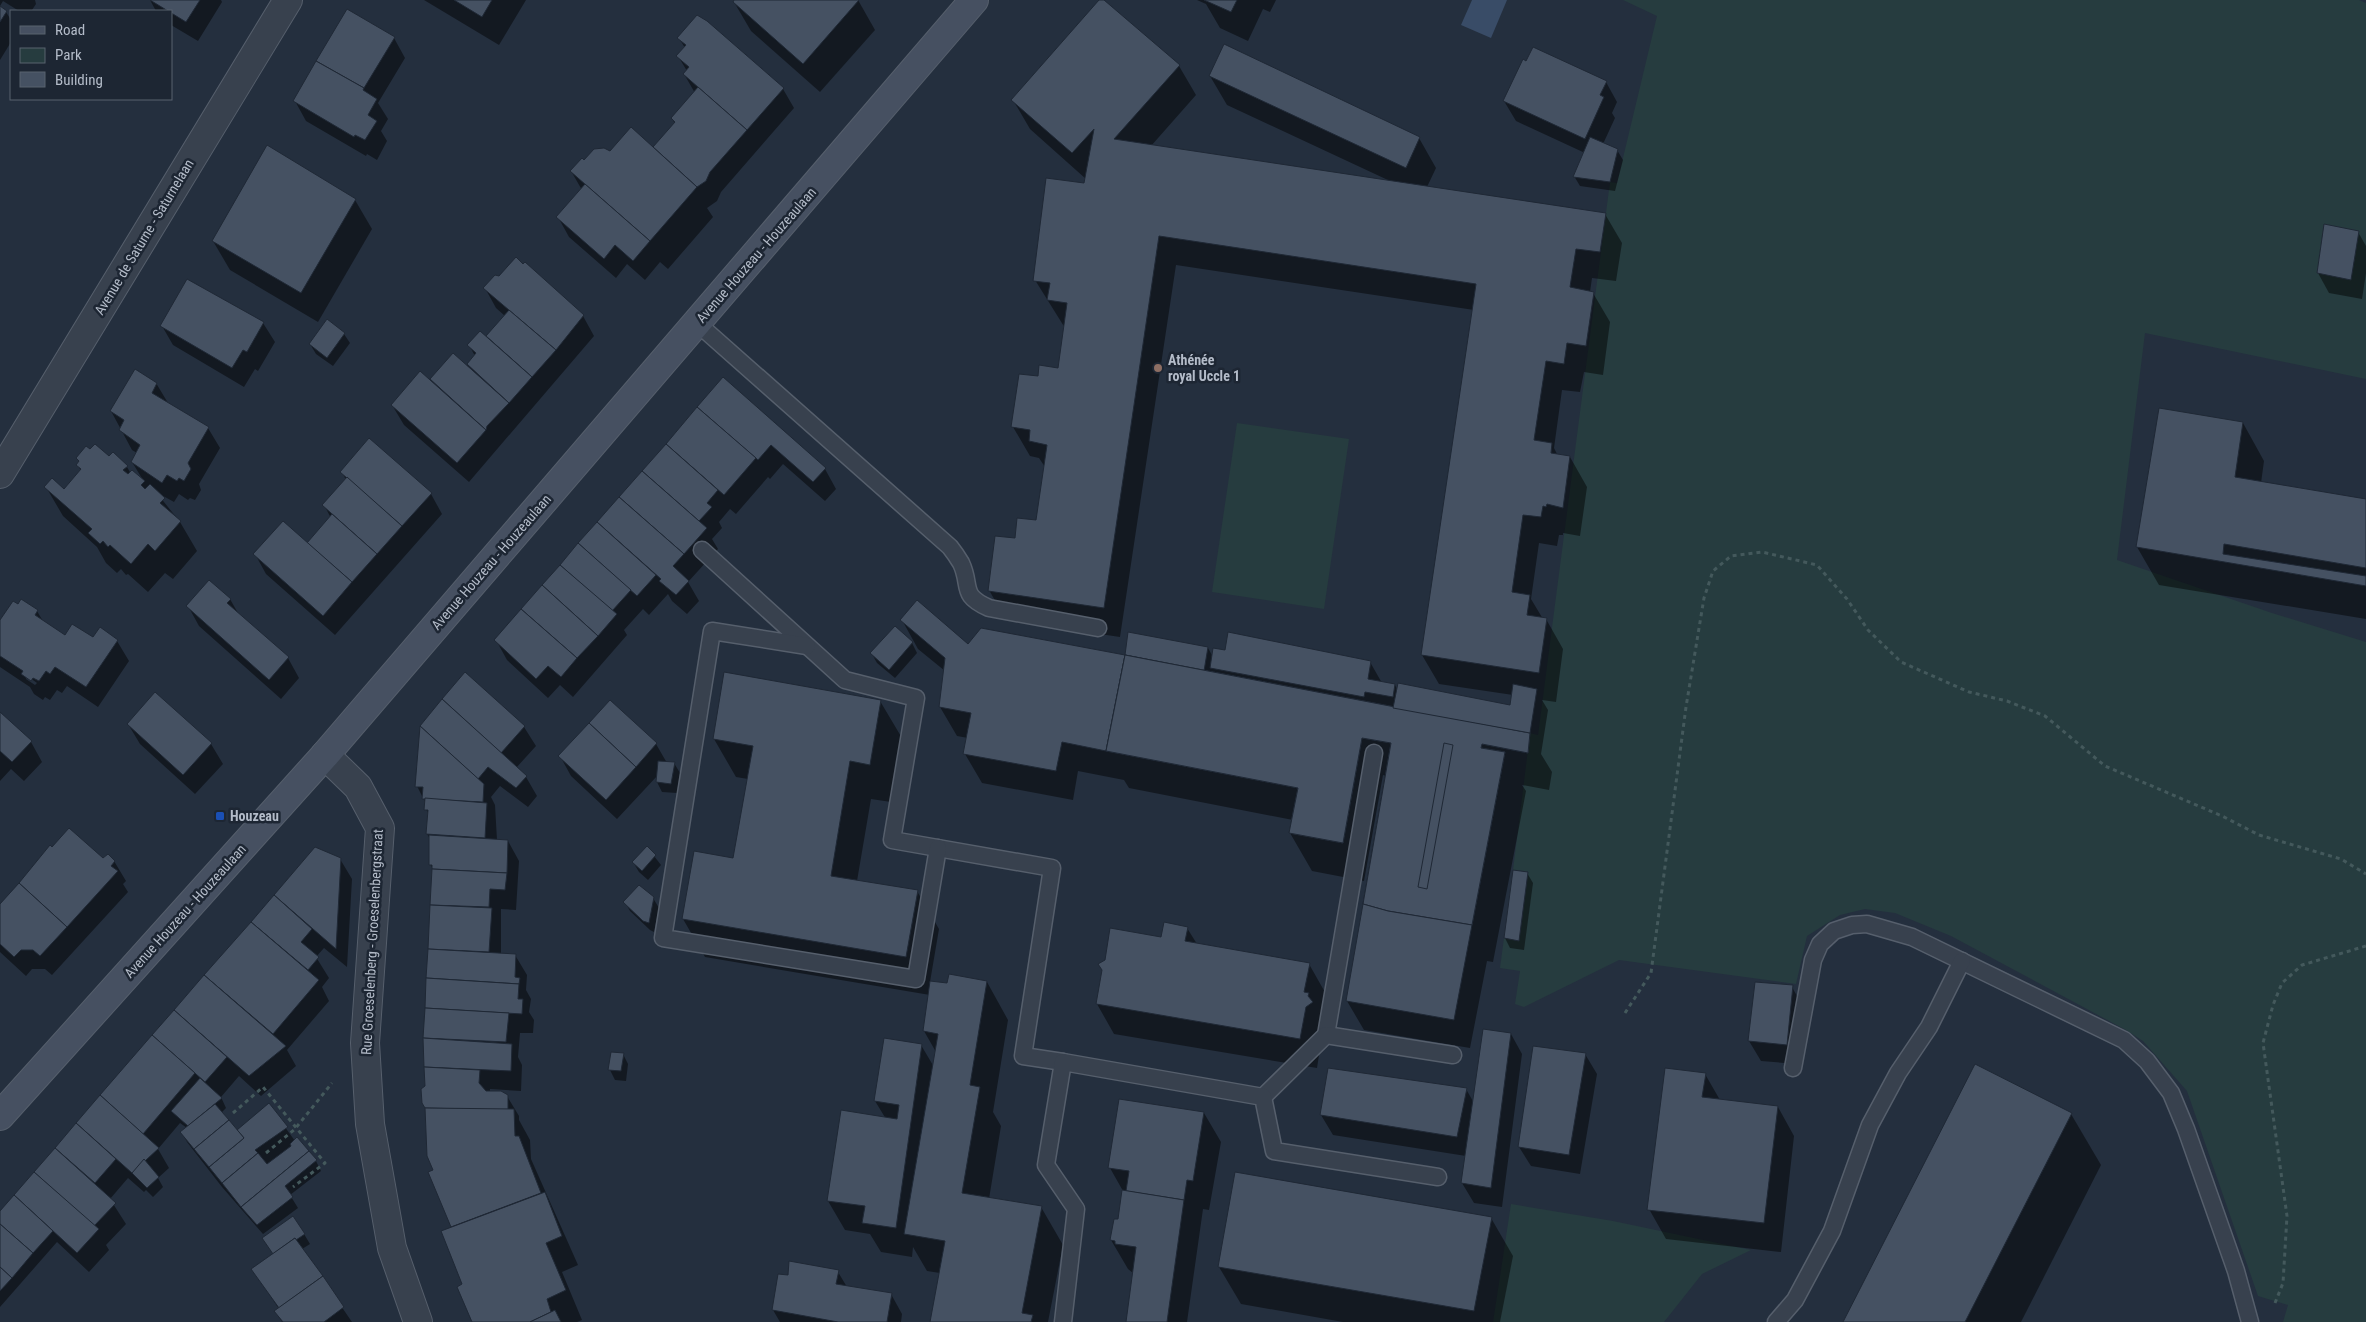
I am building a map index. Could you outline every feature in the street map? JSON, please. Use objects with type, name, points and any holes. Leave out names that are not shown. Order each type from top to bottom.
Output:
[{"type":"street","name":"Avenue de Saturne - Saturnelaan","points":[[0,474],[288,0]]},
{"type":"street","name":"Avenue Houzeau - Houzeaulaan","points":[[0,1116],[325,755],[974,0]]},
{"type":"street","name":"Rue Groeselenberg - Groeselenbergstraat","points":[[325,755],[358,787],[380,828],[365,1043],[370,1124],[392,1248],[418,1322]]},
{"type":"lane","points":[[697,323],[950,547],[962,565],[967,591],[976,602],[989,608],[1098,628]]},
{"type":"lane","points":[[702,550],[845,680],[916,698],[892,840],[1052,868],[1023,1056],[1263,1097]]},
{"type":"lane","points":[[807,646],[712,631],[663,938],[916,979],[938,848]]},
{"type":"lane","points":[[1263,1097],[1326,1035],[1374,753]]},
{"type":"lane","points":[[1793,1068],[1813,960],[1820,944],[1834,931],[1852,925],[1867,924],[1912,937],[2124,1040],[2147,1061],[2171,1092],[2186,1129],[2244,1295],[2250,1322]]},
{"type":"lane","points":[[1776,1322],[1795,1300],[1832,1231],[1870,1125],[1898,1073],[1929,1027],[1962,961]]},
{"type":"lane","points":[[1326,1035],[1452,1055]]},
{"type":"lane","points":[[1063,1062],[1046,1165],[1076,1209],[1063,1322]]},
{"type":"lane","points":[[1263,1097],[1274,1151],[1438,1177]]},
{"type":"path","points":[[1625,1013],[1651,974],[1686,707],[1704,598],[1713,570],[1731,556],[1762,552],[1817,565],[1847,599],[1868,630],[1902,662],[1969,692],[2007,701],[2045,716],[2105,766],[2222,816],[2259,835],[2341,859],[2366,874]]},
{"type":"path","points":[[2273,1310],[2282,1283],[2288,1216],[2263,1043],[2273,1005],[2282,983],[2302,964],[2366,946]]},
{"type":"path","points":[[266,1153],[295,1129],[365,1043]]},
{"type":"path","points":[[233,1113],[263,1087],[295,1129],[325,1163],[293,1187]]},
{"type":"green space","points":[[1623,0],[2359,0],[2366,3],[2366,379],[2145,333],[2117,560],[2272,613],[2366,642],[2366,1322],[2283,1322],[2288,1305],[2258,1296],[2187,1091],[2143,1041],[1951,936],[1895,913],[1865,909],[1840,915],[1807,936],[1796,984],[1619,960],[1524,1007],[1515,1004],[1520,971],[1500,968],[1504,938],[1519,941],[1528,872],[1513,870],[1530,733],[1538,735],[1610,182],[1617,183],[1657,16]]},
{"type":"green space","points":[[1237,423],[1349,439],[1324,609],[1212,592]]},
{"type":"green space","points":[[1511,1204],[1613,1221],[1751,1250],[1702,1274],[1664,1322],[1493,1322]]},
{"type":"water","points":[[1472,0],[1507,0],[1491,38],[1461,25]]},
{"type":"building","points":[[150,0],[200,0],[186,22],[172,13],[172,10],[166,10]]},
{"type":"building","points":[[454,0],[492,0],[482,17]]},
{"type":"building","points":[[734,0],[859,0],[803,64],[733,2]]},
{"type":"building","points":[[1099,0],[1104,0],[1180,65],[1114,139],[1606,213],[1600,252],[1576,249],[1570,287],[1594,292],[1586,346],[1567,343],[1564,364],[1546,361],[1534,440],[1552,443],[1551,453],[1570,456],[1563,508],[1547,504],[1546,507],[1543,506],[1541,517],[1523,515],[1512,592],[1530,595],[1527,615],[1547,618],[1539,673],[1421,655],[1476,284],[1159,236],[1104,608],[988,591],[995,536],[1015,538],[1017,518],[1036,520],[1047,445],[1029,441],[1030,430],[1011,427],[1019,374],[1038,376],[1039,365],[1058,368],[1067,303],[1047,300],[1050,283],[1033,281],[1046,178],[1084,183],[1094,129],[1072,153],[1011,100]]},
{"type":"building","points":[[1204,0],[1237,0],[1231,12]]},
{"type":"building","points":[[0,6],[7,11],[0,22]]},
{"type":"building","points":[[347,9],[395,37],[364,88],[316,61]]},
{"type":"building","points":[[697,15],[707,21],[784,88],[747,130],[683,74],[689,67],[676,56],[686,45],[677,38]]},
{"type":"building","points":[[1224,44],[1420,137],[1406,168],[1209,76]]},
{"type":"building","points":[[1533,47],[1607,81],[1600,95],[1604,97],[1585,139],[1503,101],[1523,59],[1526,61]]},
{"type":"building","points":[[316,61],[364,88],[363,90],[377,99],[368,115],[377,121],[365,140],[355,135],[354,137],[293,101]]},
{"type":"building","points":[[698,87],[747,130],[710,172],[706,181],[697,187],[653,147],[675,122],[671,118]]},
{"type":"building","points":[[631,127],[697,187],[650,241],[570,171],[594,149],[604,148],[610,151]]},
{"type":"building","points":[[1590,137],[1618,149],[1610,182],[1573,177]]},
{"type":"building","points":[[267,145],[356,199],[301,293],[212,241]]},
{"type":"building","points":[[585,184],[650,241],[633,261],[615,245],[604,259],[556,217]]},
{"type":"building","points":[[2324,224],[2359,231],[2351,280],[2317,273]]},
{"type":"building","points":[[516,257],[523,264],[525,262],[584,315],[556,350],[483,288],[495,275],[499,276]]},
{"type":"building","points":[[187,279],[264,322],[247,352],[243,350],[232,368],[160,326]]},
{"type":"building","points":[[509,310],[556,350],[532,377],[486,336]]},
{"type":"building","points":[[327,319],[345,333],[327,358],[309,344]]},
{"type":"building","points":[[480,331],[532,377],[509,403],[467,364],[476,353],[467,345]]},
{"type":"building","points":[[453,353],[509,403],[487,426],[486,430],[430,379]]},
{"type":"building","points":[[135,369],[157,383],[152,393],[209,427],[188,463],[191,469],[184,481],[179,478],[177,481],[167,475],[162,483],[131,462],[140,445],[119,430],[124,420],[110,411]]},
{"type":"building","points":[[420,371],[486,430],[457,463],[391,405]]},
{"type":"building","points":[[723,377],[826,468],[813,482],[771,445],[758,460],[697,407]]},
{"type":"building","points":[[697,407],[756,458],[724,495],[666,444]]},
{"type":"building","points":[[2159,408],[2243,422],[2235,477],[2366,499],[2366,568],[2224,544],[2223,554],[2366,576],[2366,586],[2136,547]]},
{"type":"building","points":[[369,438],[432,493],[402,526],[340,472]]},
{"type":"building","points":[[95,444],[109,456],[113,452],[128,466],[123,470],[128,474],[132,470],[145,481],[141,485],[145,489],[150,484],[165,498],[160,503],[181,521],[155,551],[148,544],[131,564],[110,545],[108,547],[103,541],[100,544],[88,533],[92,529],[44,487],[52,478],[64,489],[81,469],[76,465],[79,461],[76,458],[86,446],[90,449]]},
{"type":"building","points":[[666,444],[718,490],[707,503],[712,507],[699,521],[642,471]]},
{"type":"building","points":[[642,471],[707,528],[684,554],[619,497]]},
{"type":"building","points":[[347,477],[402,526],[377,554],[322,505]]},
{"type":"building","points":[[619,497],[684,554],[673,566],[689,581],[676,595],[659,581],[661,579],[597,522]]},
{"type":"building","points":[[332,514],[377,554],[352,582],[307,543]]},
{"type":"building","points":[[283,521],[352,582],[323,616],[253,554]]},
{"type":"building","points":[[597,522],[656,575],[637,596],[578,543]]},
{"type":"building","points":[[578,543],[631,590],[612,611],[560,565]]},
{"type":"building","points":[[560,565],[617,614],[598,636],[542,585]]},
{"type":"building","points":[[209,580],[231,599],[227,603],[289,657],[269,680],[186,606]]},
{"type":"building","points":[[542,585],[598,636],[577,658],[521,609]]},
{"type":"building","points":[[21,599],[38,610],[35,615],[65,635],[72,624],[93,637],[100,627],[118,640],[86,687],[55,667],[50,674],[46,671],[39,681],[33,678],[31,681],[21,674],[23,671],[0,656],[0,620],[13,601],[18,604]]},
{"type":"building","points":[[917,600],[968,644],[981,628],[1125,655],[1106,751],[1062,742],[1056,771],[963,754],[971,713],[939,707],[945,658],[900,620]]},
{"type":"building","points":[[521,609],[577,658],[561,677],[548,666],[536,679],[494,640]]},
{"type":"building","points":[[895,626],[913,642],[889,670],[870,653]]},
{"type":"building","points":[[1128,632],[1208,647],[1204,671],[1125,655]]},
{"type":"building","points":[[1228,632],[1371,661],[1368,679],[1395,684],[1393,697],[1365,692],[1364,697],[1210,668],[1213,648],[1225,650]]},
{"type":"building","points":[[1125,655],[1530,733],[1528,753],[1482,744],[1481,748],[1505,752],[1472,925],[1388,911],[1363,904],[1391,743],[1362,738],[1343,843],[1289,833],[1298,788],[1106,751]],"holes":[[[1444,743],[1453,745],[1427,889],[1418,887]]]},
{"type":"building","points":[[1125,655],[1530,733],[1528,753],[1482,744],[1481,748],[1505,752],[1472,925],[1388,911],[1363,904],[1391,743],[1362,738],[1343,843],[1289,833],[1298,788],[1106,751]]},
{"type":"building","points":[[465,672],[525,726],[501,753],[442,699]]},
{"type":"building","points":[[724,672],[881,700],[870,765],[850,761],[831,876],[918,890],[906,957],[682,919],[694,851],[733,858],[753,746],[713,739]]},
{"type":"building","points":[[1398,683],[1510,705],[1513,684],[1537,689],[1530,733],[1393,708]]},
{"type":"building","points":[[155,692],[212,743],[183,775],[127,724]]},
{"type":"building","points":[[442,699],[527,776],[516,788],[488,767],[478,779],[420,726]]},
{"type":"building","points":[[610,700],[657,743],[636,767],[589,723]]},
{"type":"building","points":[[0,712],[32,741],[12,762],[0,751]]},
{"type":"building","points":[[589,723],[636,767],[606,800],[558,756]]},
{"type":"building","points":[[420,726],[484,784],[483,802],[422,799],[423,787],[415,787]]},
{"type":"building","points":[[1444,743],[1453,745],[1427,889],[1418,887]]},
{"type":"building","points":[[658,761],[675,762],[671,784],[656,782]]},
{"type":"building","points":[[425,798],[487,803],[485,838],[426,834],[428,810],[424,810]]},
{"type":"building","points":[[69,828],[103,858],[108,854],[115,861],[111,866],[118,871],[67,927],[19,883],[50,845],[52,847]]},
{"type":"building","points":[[429,835],[508,840],[507,873],[432,869],[432,865],[429,865]]},
{"type":"building","points":[[647,846],[656,855],[642,871],[632,862]]},
{"type":"building","points":[[315,847],[341,858],[336,949],[274,895]]},
{"type":"building","points":[[432,869],[507,873],[505,890],[490,889],[489,907],[430,905]]},
{"type":"building","points":[[1513,870],[1528,872],[1519,941],[1504,938]]},
{"type":"building","points":[[19,883],[67,927],[40,956],[33,950],[21,950],[14,957],[0,944],[0,904]]},
{"type":"building","points":[[639,885],[654,897],[649,923],[643,921],[623,902]]},
{"type":"building","points":[[274,895],[312,929],[301,942],[319,957],[308,970],[251,922]]},
{"type":"building","points":[[1363,904],[1388,911],[1472,925],[1454,1020],[1346,1001]]},
{"type":"building","points":[[430,905],[492,908],[489,952],[428,949]]},
{"type":"building","points":[[251,922],[319,980],[273,1034],[204,975]]},
{"type":"building","points":[[1164,922],[1188,927],[1185,941],[1310,963],[1304,992],[1309,993],[1308,996],[1313,1002],[1306,1007],[1300,1039],[1096,1004],[1102,970],[1098,964],[1105,960],[1110,928],[1161,937]]},
{"type":"building","points":[[428,949],[516,954],[515,977],[520,978],[519,984],[426,978]]},
{"type":"building","points":[[949,974],[987,981],[970,1085],[980,1087],[962,1193],[1042,1206],[1022,1313],[1033,1315],[1031,1322],[930,1322],[945,1241],[904,1234],[938,1034],[923,1031],[930,981],[947,983]]},
{"type":"building","points":[[204,975],[286,1046],[249,1076],[174,1010]]},
{"type":"building","points":[[426,978],[519,984],[518,999],[523,999],[522,1014],[425,1008]]},
{"type":"building","points":[[1755,982],[1793,985],[1787,1045],[1748,1041]]},
{"type":"building","points":[[425,1008],[509,1013],[506,1042],[423,1038]]},
{"type":"building","points":[[174,1010],[227,1057],[205,1082],[152,1035]]},
{"type":"building","points":[[1483,1029],[1511,1033],[1491,1188],[1461,1183]]},
{"type":"building","points":[[152,1035],[195,1073],[143,1134],[100,1095]]},
{"type":"building","points":[[423,1038],[512,1044],[511,1071],[424,1067]]},
{"type":"building","points":[[884,1038],[922,1044],[896,1228],[862,1223],[865,1206],[827,1201],[841,1110],[897,1119],[899,1105],[874,1101]]},
{"type":"building","points":[[1533,1046],[1586,1053],[1569,1155],[1518,1147]]},
{"type":"building","points":[[611,1052],[624,1053],[621,1071],[608,1070]]},
{"type":"building","points":[[1975,1064],[2072,1113],[1965,1322],[1843,1322]]},
{"type":"building","points":[[424,1067],[480,1070],[479,1083],[486,1091],[501,1091],[508,1095],[508,1110],[425,1108],[422,1103],[421,1089],[425,1086]]},
{"type":"building","points":[[1328,1068],[1467,1088],[1457,1137],[1320,1115]]},
{"type":"building","points":[[1665,1068],[1706,1073],[1702,1097],[1778,1106],[1764,1223],[1647,1210]]},
{"type":"building","points":[[200,1078],[222,1098],[188,1126],[171,1111]]},
{"type":"building","points":[[100,1095],[159,1148],[132,1173],[76,1123]]},
{"type":"building","points":[[1119,1099],[1204,1112],[1193,1181],[1187,1180],[1184,1200],[1126,1191],[1129,1171],[1108,1168]]},
{"type":"building","points":[[269,1103],[288,1127],[255,1150],[258,1153],[222,1183],[209,1167],[244,1138],[237,1130]]},
{"type":"building","points":[[215,1104],[229,1120],[194,1149],[180,1132]]},
{"type":"building","points":[[425,1108],[514,1109],[515,1136],[519,1136],[541,1193],[451,1227],[428,1172],[433,1170],[427,1156]]},
{"type":"building","points":[[229,1120],[244,1138],[209,1167],[194,1149]]},
{"type":"building","points":[[76,1123],[116,1159],[95,1183],[55,1148]]},
{"type":"building","points":[[297,1137],[309,1151],[241,1207],[222,1183],[258,1153],[267,1164],[291,1146],[290,1144]]},
{"type":"building","points":[[55,1148],[116,1203],[94,1226],[34,1172]]},
{"type":"building","points":[[309,1151],[317,1160],[285,1186],[293,1197],[257,1225],[241,1207]]},
{"type":"building","points":[[144,1159],[159,1177],[147,1188],[132,1173]]},
{"type":"building","points":[[34,1172],[99,1229],[77,1253],[14,1195]]},
{"type":"building","points":[[1235,1172],[1492,1217],[1474,1311],[1218,1267]]},
{"type":"building","points":[[1122,1190],[1184,1200],[1167,1322],[1126,1322],[1136,1247],[1115,1244],[1115,1241],[1110,1240],[1114,1219],[1118,1219]]},
{"type":"building","points":[[545,1192],[562,1236],[546,1243],[566,1290],[547,1299],[551,1312],[530,1322],[472,1322],[457,1287],[462,1284],[441,1231]]},
{"type":"building","points":[[14,1195],[53,1231],[33,1253],[0,1224],[0,1211]]},
{"type":"building","points":[[293,1216],[305,1234],[296,1240],[295,1238],[273,1254],[262,1238]]},
{"type":"building","points":[[0,1224],[33,1253],[12,1278],[0,1267]]},
{"type":"building","points":[[295,1238],[323,1276],[279,1308],[251,1269]]},
{"type":"building","points":[[789,1261],[839,1270],[836,1284],[892,1293],[887,1322],[838,1322],[772,1310],[778,1274],[788,1275]]},
{"type":"building","points":[[0,1267],[12,1278],[0,1291]]},
{"type":"building","points":[[323,1276],[344,1307],[324,1322],[283,1322],[274,1311]]},
{"type":"building","points":[[555,1310],[561,1322],[530,1322],[551,1312]]},
{"type":"place","name":"Athénée royal Uccle 1","points":[[1158,368]]},
{"type":"place","name":"Houzeau","points":[[220,816]]}]
